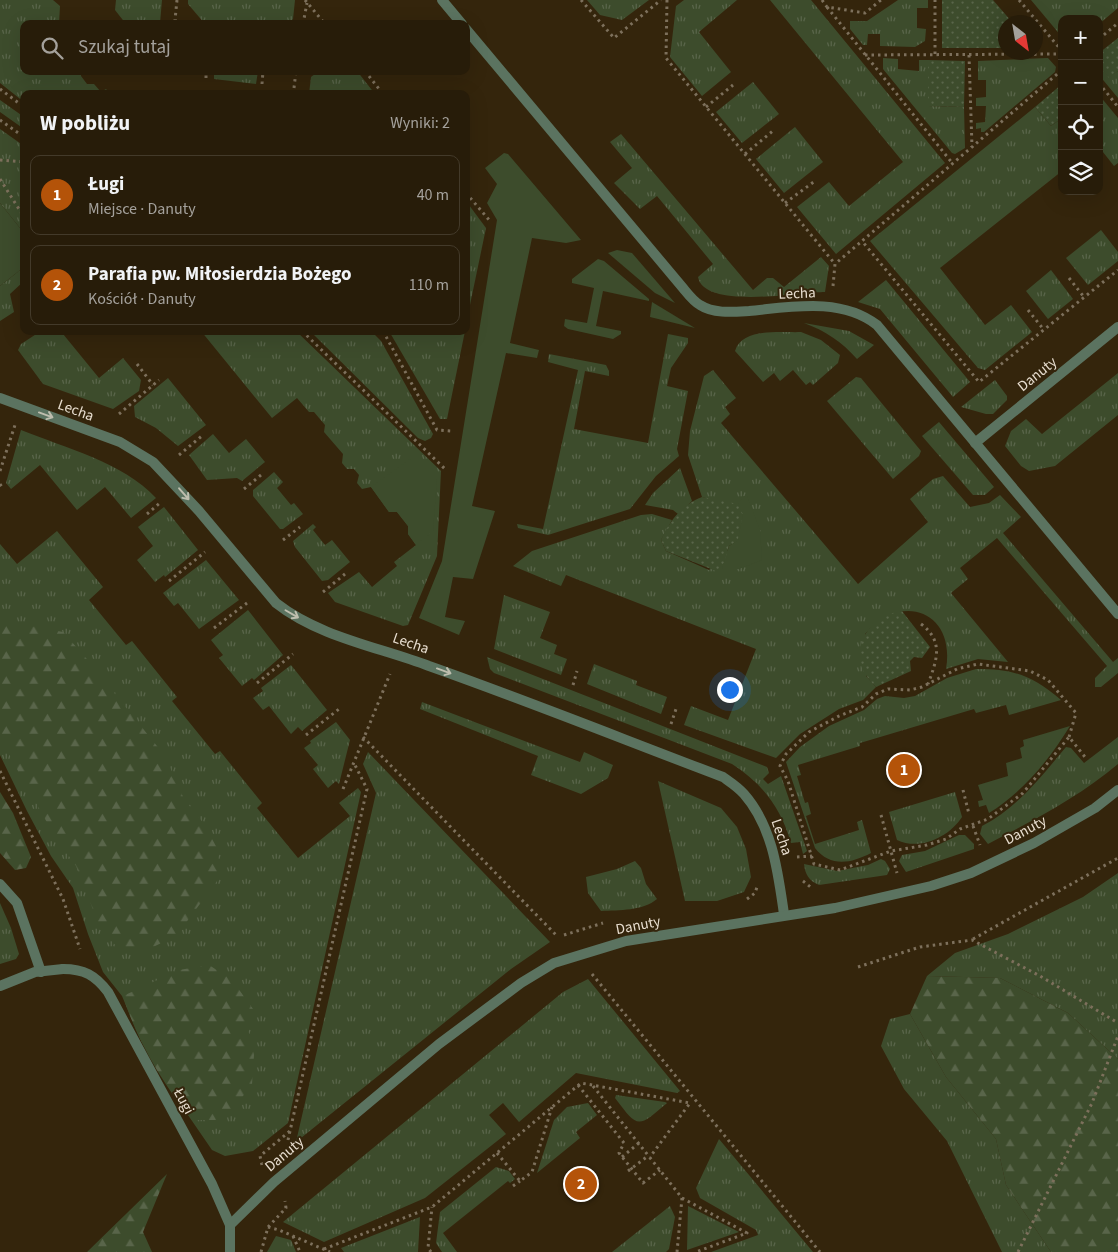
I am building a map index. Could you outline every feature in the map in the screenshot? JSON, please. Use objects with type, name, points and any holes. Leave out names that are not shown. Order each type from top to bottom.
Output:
[{"type":"street","points":[[442,0],[459,20]]},
{"type":"street","name":"Lecha","points":[[470,34],[687,293],[700,305],[721,311],[810,306],[842,309],[868,318],[877,325],[1118,614]]},
{"type":"street","name":"Danuty","points":[[975,443],[1118,327]]},
{"type":"street","name":"Lecha","points":[[0,398],[120,442],[153,462],[199,511],[276,603],[290,614],[338,635],[461,677],[723,777],[744,793],[772,844],[784,914]]},
{"type":"street","name":"Danuty","points":[[230,1225],[274,1182],[439,1044],[521,983],[554,964],[626,941],[784,914],[835,908],[971,873],[1063,827],[1095,808],[1118,790]]},
{"type":"street","points":[[0,884],[17,903],[41,972]]},
{"type":"street","points":[[0,986],[41,972],[77,969],[89,973]]},
{"type":"street","name":"Ługi","points":[[89,973],[108,992],[212,1184],[230,1225],[230,1252]]},
{"type":"path","points":[[176,0],[177,20]]},
{"type":"path","points":[[581,0],[614,38],[661,0]]},
{"type":"path","points":[[667,0],[666,58],[835,264],[833,287]]},
{"type":"path","points":[[822,0],[864,55],[953,164]]},
{"type":"path","points":[[827,7],[864,13],[881,0]]},
{"type":"path","points":[[935,0],[935,54]]},
{"type":"path","points":[[1019,0],[1058,47]]},
{"type":"path","points":[[304,20],[306,1]]},
{"type":"path","points":[[306,1],[322,20]]},
{"type":"path","points":[[1103,36],[1118,23]]},
{"type":"path","points":[[864,55],[969,55],[1058,52]]},
{"type":"path","points":[[969,55],[972,147]]},
{"type":"path","points":[[835,264],[1058,73]]},
{"type":"path","points":[[262,84],[263,75]]},
{"type":"path","points":[[294,88],[296,75]]},
{"type":"path","points":[[368,75],[380,90]]},
{"type":"path","points":[[706,107],[733,85]]},
{"type":"path","points":[[1103,88],[1118,107]]},
{"type":"path","points":[[0,89],[20,104]]},
{"type":"path","points":[[0,120],[20,134]]},
{"type":"path","points":[[745,154],[774,130]]},
{"type":"path","points":[[0,160],[20,162]]},
{"type":"path","points":[[0,179],[20,211]]},
{"type":"path","points":[[785,203],[815,181]]},
{"type":"path","points":[[470,198],[490,221]]},
{"type":"path","points":[[862,241],[980,382],[1118,270]]},
{"type":"path","points":[[1069,278],[1084,297]]},
{"type":"path","points":[[1028,310],[1044,330]]},
{"type":"path","points":[[306,335],[445,470]]},
{"type":"path","points":[[385,335],[437,430],[451,431]]},
{"type":"path","points":[[136,364],[153,385]]},
{"type":"path","points":[[119,414],[159,380]]},
{"type":"path","points":[[0,471],[16,422]]},
{"type":"path","points":[[179,455],[203,435]]},
{"type":"path","points":[[244,488],[261,475]]},
{"type":"path","points":[[147,514],[166,499]]},
{"type":"path","points":[[283,540],[300,527]]},
{"type":"path","points":[[168,581],[207,550]]},
{"type":"path","points":[[323,592],[345,574]]},
{"type":"path","points":[[214,628],[250,601]]},
{"type":"path","points":[[921,624],[936,640],[937,658],[928,684]]},
{"type":"path","points":[[257,684],[293,654]]},
{"type":"path","points":[[978,664],[1030,671],[1048,680],[1076,713],[1069,737],[1034,780],[1014,801],[988,820],[960,829],[946,838],[927,845],[891,851],[840,870],[814,864],[788,781],[780,766],[786,754],[809,732],[839,716],[862,708],[876,694],[888,689],[910,690],[928,684],[957,669],[978,664]]},
{"type":"path","points":[[573,685],[577,671]]},
{"type":"path","points":[[343,789],[391,672]]},
{"type":"path","points":[[306,735],[339,709]]},
{"type":"path","points":[[671,724],[676,709]]},
{"type":"path","points":[[363,737],[557,938]]},
{"type":"path","points":[[1069,737],[1085,757]]},
{"type":"path","points":[[264,1169],[260,1156],[290,1131],[367,789],[354,763]]},
{"type":"path","points":[[0,771],[63,900],[89,973]]},
{"type":"path","points":[[963,790],[969,814]]},
{"type":"path","points":[[881,815],[898,878]]},
{"type":"path","points":[[973,826],[983,852]]},
{"type":"path","points":[[796,852],[799,866]]},
{"type":"path","points":[[798,857],[812,856]]},
{"type":"path","points":[[858,967],[920,947],[972,940],[1118,858]]},
{"type":"path","points":[[801,876],[805,884],[816,890]]},
{"type":"path","points":[[972,940],[1040,976],[1118,1023]]},
{"type":"path","points":[[588,970],[820,1252]]},
{"type":"path","points":[[1018,1252],[1092,1103],[1118,1036]]},
{"type":"path","points":[[324,1249],[432,1207],[581,1083],[690,1103],[649,1157],[628,1171]]},
{"type":"path","points":[[578,1085],[624,1143],[619,1153],[643,1183],[660,1170]]},
{"type":"path","points":[[592,1085],[682,1198],[747,1233],[696,1252]]},
{"type":"path","points":[[512,1186],[532,1172],[552,1106]]},
{"type":"path","points":[[622,1157],[639,1143]]},
{"type":"path","points":[[497,1153],[520,1181]]},
{"type":"path","points":[[677,1252],[682,1198]]},
{"type":"path","points":[[431,1252],[428,1248],[432,1207]]},
{"type":"path","points":[[261,1252],[268,1227],[286,1208]]},
{"type":"path","points":[[268,1227],[330,1252]]},
{"type":"path","points":[[293,1236],[300,1252]]},
{"type":"green space","points":[[0,0],[53,0],[60,6],[59,20],[20,20],[20,75],[81,75],[87,84],[94,84],[99,90],[20,90],[20,99],[0,83]]},
{"type":"green space","points":[[116,0],[162,0],[160,20],[123,20],[115,10]]},
{"type":"green space","points":[[188,0],[295,0],[292,20],[202,20],[188,4]]},
{"type":"green space","points":[[587,0],[649,0],[622,20],[600,15]]},
{"type":"green space","points":[[684,0],[737,0],[699,32],[731,72],[702,96],[670,57],[676,6]]},
{"type":"green space","points":[[770,0],[811,0],[945,163],[836,254],[797,207],[829,182],[849,206],[903,162]]},
{"type":"green space","points":[[898,0],[928,0],[928,8],[917,8],[917,28],[926,29],[925,41],[915,47],[880,46],[880,34],[868,34],[867,45],[863,45],[850,29],[850,21],[867,21]]},
{"type":"green space","points":[[942,0],[993,0],[1006,15],[998,15],[998,48],[942,48]]},
{"type":"green space","points":[[1031,0],[1118,0],[1118,8],[1103,21],[1103,15],[1058,15],[1058,32]]},
{"type":"green space","points":[[1118,38],[1118,71],[1109,78],[1103,70],[1103,50]]},
{"type":"green space","points":[[883,58],[898,59],[898,69],[919,71],[919,60],[928,60],[928,106],[964,107],[965,148],[955,154],[952,153],[883,69]]},
{"type":"green space","points":[[1043,58],[1048,58],[1056,67],[1055,72],[984,132],[981,132],[981,128],[976,129],[976,123],[985,122],[986,106],[976,106],[976,98],[986,97],[986,80],[978,80],[978,61],[1043,60]]},
{"type":"green space","points":[[928,60],[965,61],[964,107],[928,106]]},
{"type":"green space","points":[[1103,70],[1109,77],[1118,71],[1118,98],[1103,80]]},
{"type":"green space","points":[[214,75],[257,75],[256,84],[214,79]]},
{"type":"green space","points":[[314,75],[360,75],[372,90],[309,90],[311,77]]},
{"type":"green space","points":[[753,82],[779,114],[742,143],[716,112]]},
{"type":"green space","points":[[1058,87],[1058,121],[1051,126],[1035,107]]},
{"type":"green space","points":[[0,100],[20,114],[20,126],[0,112]]},
{"type":"green space","points":[[1103,100],[1118,118],[1118,163],[1114,166],[1103,152]]},
{"type":"green space","points":[[1035,107],[1051,126],[1058,121],[1058,174],[940,268],[985,325],[1011,305],[1032,332],[985,370],[978,368],[870,241]]},
{"type":"green space","points":[[795,127],[823,162],[784,193],[756,159]]},
{"type":"green space","points":[[0,129],[20,143],[20,228],[0,203]]},
{"type":"green space","points":[[621,134],[753,290],[767,278],[773,278],[784,287],[821,257],[829,266],[825,292],[754,297],[717,293],[704,287],[698,277],[713,264],[657,196],[640,209],[614,183],[632,168],[610,142]]},
{"type":"green space","points":[[504,153],[508,154],[581,240],[566,243],[532,238],[510,343],[539,350],[537,358],[506,353],[472,506],[495,511],[473,579],[453,577],[445,617],[465,621],[459,635],[419,618],[442,561],[497,220],[487,203],[497,184],[485,168]]},
{"type":"green space","points":[[0,203],[20,228],[20,270],[0,286]]},
{"type":"green space","points":[[470,206],[486,228],[470,305]]},
{"type":"green space","points":[[1101,230],[1118,252],[1118,261],[1088,285],[1066,258]]},
{"type":"green space","points":[[617,250],[632,253],[675,303],[655,293],[608,253]]},
{"type":"green space","points":[[598,259],[604,261],[649,299],[649,301],[603,291],[596,326],[621,331],[621,334],[613,339],[568,329],[564,326],[565,319],[587,323],[594,288],[572,283],[572,279]]},
{"type":"green space","points":[[20,270],[20,285],[10,294],[14,312],[0,321],[0,286]]},
{"type":"green space","points":[[1051,270],[1073,299],[1048,319],[1026,291]]},
{"type":"green space","points":[[886,280],[970,382],[953,397],[880,309],[858,302]]},
{"type":"green space","points":[[652,302],[695,328],[650,317]]},
{"type":"green space","points":[[804,323],[849,331],[874,345],[857,359],[833,338]]},
{"type":"green space","points":[[774,332],[801,332],[821,340],[840,355],[838,363],[813,385],[810,382],[806,385],[793,370],[780,381],[774,373],[763,382],[735,351],[739,343],[754,335]]},
{"type":"green space","points":[[668,334],[688,338],[688,343],[671,368],[667,386],[688,391],[677,449],[679,456],[656,476],[630,509],[548,535],[518,528],[517,524],[543,529],[578,370],[548,362],[549,354],[606,365],[609,371],[609,376],[585,371],[574,429],[648,443]]},
{"type":"green space","points":[[35,335],[64,335],[99,378],[123,358],[141,380],[139,391],[113,409],[43,384],[18,350],[21,344]]},
{"type":"green space","points":[[204,335],[300,335],[441,471],[437,556],[408,625],[403,626],[335,602],[328,593],[359,572],[372,587],[397,566],[394,562],[416,545],[408,534],[408,526],[397,512],[389,512],[371,487],[362,489],[357,483],[359,475],[354,469],[347,469],[342,463],[343,454],[324,432],[325,425],[314,412],[309,412],[297,398],[272,418]]},
{"type":"green space","points":[[314,335],[375,335],[381,341],[433,434],[431,438],[425,441],[418,438]]},
{"type":"green space","points":[[391,335],[464,335],[447,419],[440,419]]},
{"type":"green space","points":[[713,370],[736,398],[725,407],[730,414],[721,423],[858,584],[928,522],[910,499],[933,479],[943,476],[970,507],[989,503],[1000,495],[1021,517],[1003,533],[1113,662],[1118,658],[1118,673],[1101,687],[1095,687],[1095,678],[1107,666],[997,538],[960,568],[968,579],[951,593],[1008,662],[978,659],[946,669],[947,649],[943,633],[934,621],[923,614],[909,611],[894,613],[879,621],[865,634],[866,676],[876,687],[863,700],[839,709],[800,734],[776,758],[684,725],[691,706],[728,720],[756,649],[566,575],[561,586],[513,566],[532,551],[641,515],[652,514],[672,520],[661,540],[666,551],[709,570],[738,540],[732,505],[702,497],[688,455],[690,431],[704,376]]},
{"type":"green space","points":[[1118,373],[1118,415],[1055,466],[1029,471],[1021,466],[1005,446],[1011,431],[1026,419],[1042,434]]},
{"type":"green space","points":[[856,377],[861,378],[921,451],[919,456],[893,479],[827,401]]},
{"type":"green space","points":[[168,378],[206,425],[178,446],[156,428],[135,417],[134,406]]},
{"type":"green space","points":[[995,380],[1007,396],[1007,400],[993,414],[961,407]]},
{"type":"green space","points":[[939,422],[994,487],[985,495],[973,495],[922,436]]},
{"type":"green space","points":[[21,430],[110,465],[143,485],[156,498],[131,518],[105,487],[77,510],[40,465],[11,489],[6,483]]},
{"type":"green space","points":[[213,434],[229,453],[246,439],[265,462],[242,481],[237,478],[207,480],[189,455]]},
{"type":"green space","points":[[413,457],[437,479],[433,531],[416,545],[408,534],[408,526],[397,512],[389,512],[371,487]]},
{"type":"green space","points":[[680,468],[692,501],[678,514],[673,510],[645,505],[653,493]]},
{"type":"green space","points":[[274,472],[283,482],[277,488],[291,505],[294,503],[303,514],[283,529],[280,529],[253,496],[253,490]]},
{"type":"green space","points":[[744,496],[747,496],[760,530],[762,560],[739,569],[722,569],[729,546],[738,540],[743,514],[738,504]]},
{"type":"green space","points":[[702,497],[738,504],[743,514],[738,541],[729,546],[722,569],[716,571],[666,551],[661,540],[677,514],[688,504]]},
{"type":"green space","points":[[164,507],[198,550],[165,577],[164,575],[155,582],[137,560],[153,546],[138,527]]},
{"type":"green space","points":[[313,524],[316,527],[313,530],[325,545],[332,540],[350,562],[328,580],[322,581],[295,547],[293,541]]},
{"type":"green space","points":[[57,531],[103,587],[89,600],[126,645],[132,641],[177,697],[172,701],[215,754],[220,751],[262,803],[257,808],[298,858],[350,816],[339,803],[358,788],[361,792],[288,1123],[253,1151],[225,1156],[212,1150],[166,1083],[140,1039],[122,996],[103,972],[73,888],[51,856],[0,755],[0,544],[17,564]]},
{"type":"green space","points":[[206,560],[239,600],[199,629],[178,603],[174,606],[163,593]]},
{"type":"green space","points":[[504,595],[550,612],[540,638],[557,645],[554,654],[567,659],[561,675],[494,649]]},
{"type":"green space","points":[[248,610],[283,655],[254,680],[252,678],[242,686],[219,658],[223,655],[211,640]]},
{"type":"green space","points":[[902,611],[930,647],[922,658],[914,657],[910,661],[911,671],[876,687],[862,668],[860,651],[862,642],[877,621],[885,616]]},
{"type":"green space","points":[[0,620],[63,632],[165,756],[184,799],[204,824],[218,850],[220,877],[176,936],[153,947],[119,949],[101,930],[76,866],[54,835],[0,738]]},
{"type":"green space","points":[[487,657],[767,767],[769,773],[763,779],[768,784],[781,776],[807,851],[803,854],[800,842],[791,843],[782,819],[769,798],[753,780],[732,764],[494,673],[490,669]]},
{"type":"green space","points":[[594,664],[637,681],[636,685],[667,697],[661,714],[587,684]]},
{"type":"green space","points":[[291,665],[327,710],[302,731],[298,727],[291,734],[269,706],[263,710],[253,698],[263,691],[261,688]]},
{"type":"green space","points":[[976,669],[1001,670],[1022,675],[1050,691],[1061,700],[1009,715],[1006,705],[976,713],[974,709],[860,743],[860,746],[798,765],[801,775],[797,776],[805,803],[808,802],[811,814],[806,816],[815,844],[859,830],[857,822],[862,820],[871,853],[856,860],[841,862],[834,861],[821,854],[815,848],[786,762],[800,747],[829,726],[864,710],[877,699],[885,696],[904,698],[915,696],[947,678]]},
{"type":"green space","points":[[422,702],[580,762],[584,752],[613,765],[608,778],[581,794],[531,775],[538,756],[420,709]]},
{"type":"green space","points":[[336,722],[350,740],[339,784],[336,781],[328,788],[313,769],[318,765],[304,748],[311,743],[310,741]]},
{"type":"green space","points":[[1070,726],[1054,751],[1013,796],[989,813],[986,805],[979,807],[978,801],[983,800],[978,785],[1008,776],[1006,763],[1022,758],[1020,748],[1024,746],[1023,740]]},
{"type":"green space","points":[[1118,737],[1118,764],[1088,787],[1039,817],[988,844],[980,834],[982,826],[1018,801],[1066,747],[1071,748],[1084,763]]},
{"type":"green space","points":[[368,752],[550,942],[511,969],[296,1142],[376,793],[363,764]]},
{"type":"green space","points":[[658,781],[721,808],[737,827],[746,849],[751,877],[744,892],[717,901],[685,901]]},
{"type":"green space","points":[[0,792],[13,813],[31,857],[26,868],[15,870],[0,853]]},
{"type":"green space","points":[[955,792],[962,817],[950,831],[924,843],[906,843],[897,840],[889,812]]},
{"type":"green space","points":[[959,835],[965,835],[974,844],[974,849],[906,872],[899,861],[902,855],[925,851]]},
{"type":"green space","points":[[881,859],[885,861],[890,869],[887,875],[819,885],[808,877],[804,864],[837,871],[868,865]]},
{"type":"green space","points":[[635,861],[641,868],[646,884],[657,899],[638,908],[601,911],[588,893],[586,877],[617,869]]},
{"type":"green space","points":[[1118,873],[1118,1059],[1068,1013],[1000,978],[927,976],[955,953],[1008,934],[1083,897]]},
{"type":"green space","points":[[0,903],[11,928],[19,954],[16,959],[0,964]]},
{"type":"green space","points":[[209,965],[232,980],[253,1009],[248,1029],[254,1055],[252,1084],[229,1115],[215,1120],[192,1120],[161,1077],[143,1046],[123,996],[179,970]]},
{"type":"green space","points":[[927,976],[1000,978],[1068,1013],[1118,1059],[1118,1252],[1051,1252],[1006,1185],[996,1139],[946,1077],[910,1014]]},
{"type":"green space","points":[[588,979],[680,1091],[677,1093],[576,1073],[519,1122],[503,1103],[489,1115],[506,1134],[425,1198],[324,1242],[283,1222],[563,992]]},
{"type":"green space","points":[[910,1014],[946,1077],[996,1139],[1006,1185],[1051,1252],[1002,1252],[947,1141],[904,1089],[881,1046],[890,1019]]},
{"type":"green space","points":[[616,1095],[667,1103],[643,1121],[638,1122],[629,1115],[615,1098]]},
{"type":"green space","points":[[588,1103],[597,1115],[576,1132],[580,1138],[537,1173],[554,1120],[567,1107]]},
{"type":"green space","points":[[719,1139],[813,1252],[711,1252],[758,1235],[756,1230],[700,1198],[696,1188]]},
{"type":"green space","points":[[496,1167],[509,1171],[515,1179],[510,1183],[508,1181],[443,1233],[457,1252],[442,1252],[436,1243],[440,1212]]},
{"type":"green space","points":[[167,1174],[143,1232],[152,1252],[87,1252]]},
{"type":"green space","points":[[670,1206],[675,1217],[669,1249],[666,1252],[612,1252]]},
{"type":"green space","points":[[688,1206],[739,1232],[687,1250]]},
{"type":"green space","points":[[420,1217],[418,1252],[344,1252],[341,1248]]},
{"type":"green space","points":[[276,1236],[291,1240],[296,1252],[267,1252]]},
{"type":"place","name":"Ługi","points":[[904,770]]},
{"type":"place","name":"Parafia pw. Miłosierdzia Bożego","points":[[581,1184]]}]
